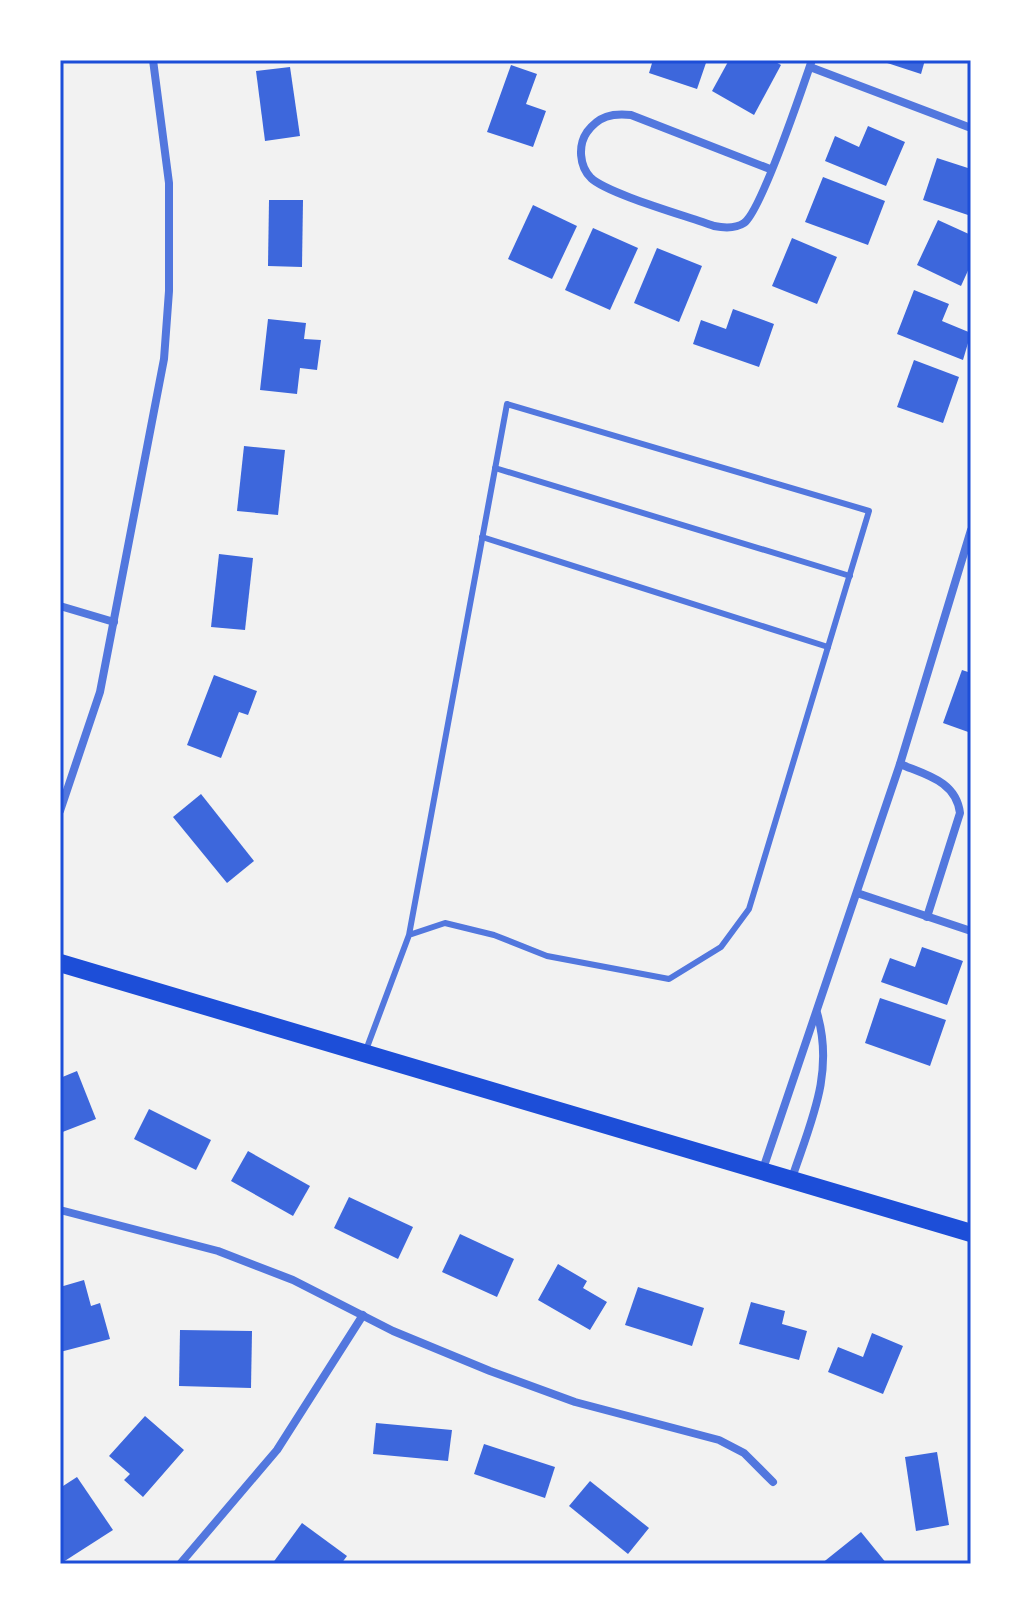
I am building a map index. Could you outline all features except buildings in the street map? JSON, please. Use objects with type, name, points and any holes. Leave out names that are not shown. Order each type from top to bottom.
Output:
[{"type":"main road","points":[[60,963],[971,1233]]},
{"type":"street","points":[[60,811],[92,722],[164,359],[169,291],[169,183],[153,60]]},
{"type":"street","points":[[770,169],[631,115],[607,115],[582,139],[583,165],[598,183],[723,228],[745,223],[752,215],[770,169],[811,64],[971,128]]},
{"type":"street","points":[[762,1172],[900,764],[971,530]]},
{"type":"street","points":[[60,606],[114,622]]},
{"type":"street","points":[[900,764],[943,782],[958,801],[960,813],[927,917]]},
{"type":"street","points":[[857,893],[971,931]]},
{"type":"street","points":[[791,1181],[826,1065],[825,1038],[817,1012]]},
{"type":"street","points":[[60,1210],[218,1251],[293,1280],[363,1315],[490,1371],[575,1402],[719,1440],[744,1453],[773,1482]]},
{"type":"street","points":[[180,1564],[277,1450],[363,1315]]},
{"type":"lane","points":[[365,1054],[409,935],[507,404],[869,511],[749,909],[721,947],[669,979],[547,956],[494,935],[445,923],[409,935]]},
{"type":"lane","points":[[495,468],[850,576]]},
{"type":"lane","points":[[482,537],[828,647]]}]
